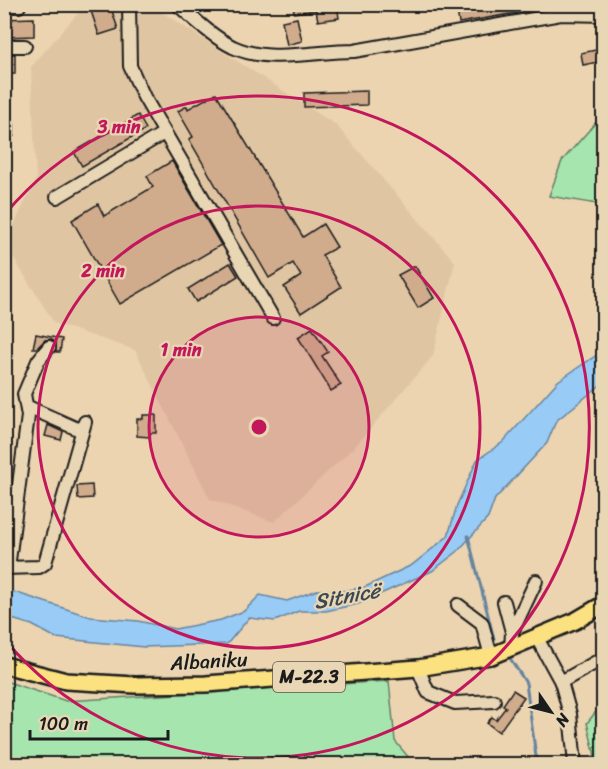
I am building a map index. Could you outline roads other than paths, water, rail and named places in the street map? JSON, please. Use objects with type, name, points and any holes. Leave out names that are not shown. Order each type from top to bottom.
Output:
[{"type":"main road","name":"Albaniku","points":[[4,665],[66,681],[135,685],[206,684],[418,668],[491,656],[575,621],[603,604]]},
{"type":"street","points":[[129,4],[129,66],[164,134],[273,318]]},
{"type":"street","points":[[177,4],[231,46],[250,52],[285,55],[354,51],[561,14],[603,15]]},
{"type":"street","points":[[4,6],[19,6]]},
{"type":"street","points":[[4,46],[25,46]]},
{"type":"street","points":[[57,197],[164,134]]},
{"type":"street","points":[[27,407],[84,427],[45,563],[39,567],[6,568],[21,484],[27,407],[24,394],[28,380],[49,347]]},
{"type":"street","points":[[512,632],[536,581]]},
{"type":"street","points":[[504,602],[512,632],[511,649]]},
{"type":"street","points":[[458,605],[482,623],[491,656]]},
{"type":"street","points":[[537,638],[561,682],[570,714],[575,765]]},
{"type":"street","points":[[561,682],[598,661]]},
{"type":"street","points":[[418,668],[428,692],[455,703],[494,701]]},
{"type":"water","name":"Sitnicë","points":[[603,351],[603,383],[556,421],[547,443],[495,499],[488,518],[457,552],[432,571],[358,604],[326,611],[299,611],[275,621],[249,618],[227,644],[144,647],[56,638],[32,625],[5,617],[5,589],[91,617],[138,621],[175,629],[221,620],[244,611],[260,595],[287,601],[317,590],[343,591],[365,587],[412,565],[448,536],[457,505],[477,460],[503,442],[558,381]]},
{"type":"waterway","points":[[468,536],[494,639]]},
{"type":"waterway","points":[[508,655],[526,683],[537,764]]}]
